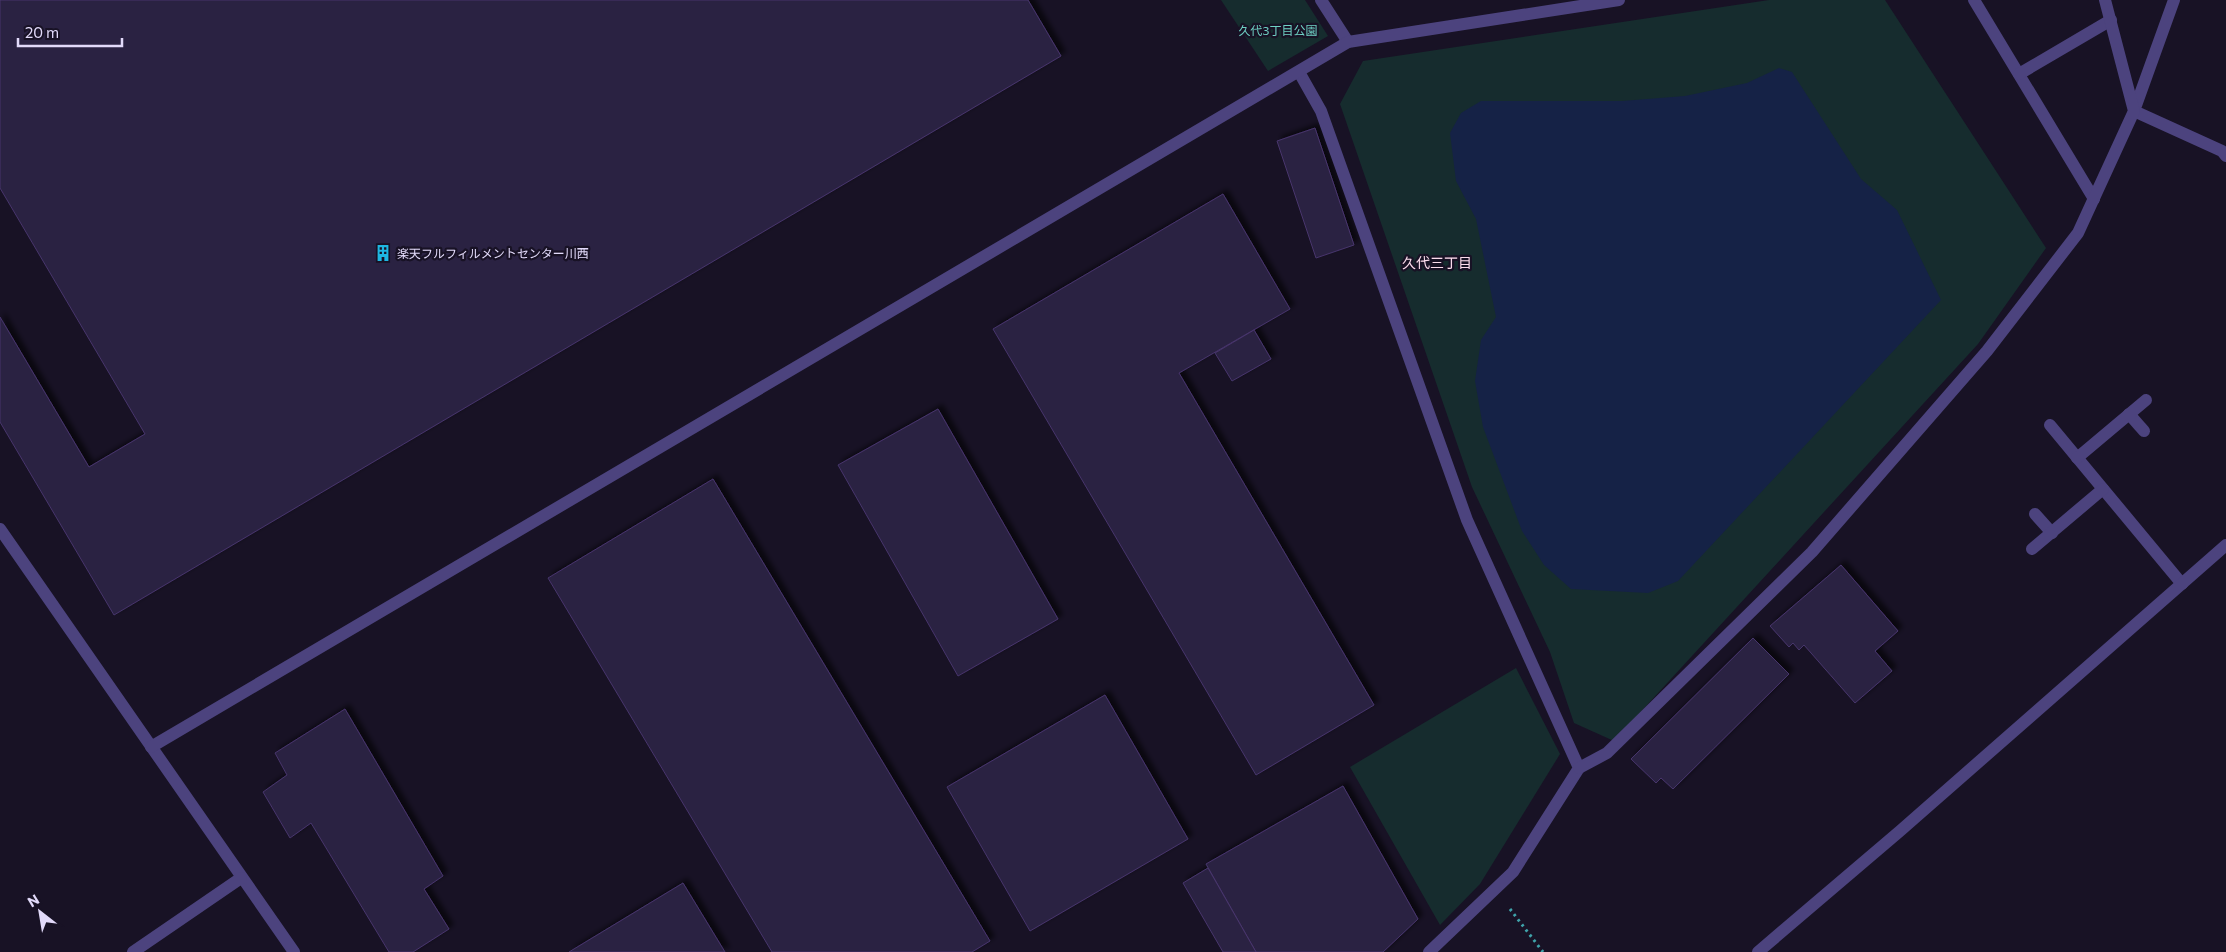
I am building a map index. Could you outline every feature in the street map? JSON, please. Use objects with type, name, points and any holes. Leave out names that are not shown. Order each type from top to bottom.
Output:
[{"type":"street","points":[[1321,0],[1348,42]]},
{"type":"street","points":[[151,747],[1348,42],[1619,0]]},
{"type":"street","points":[[1974,0],[2094,199]]},
{"type":"street","points":[[2105,0],[2134,111]]},
{"type":"street","points":[[1429,952],[1513,872],[1579,768],[1607,753],[1812,552],[1987,351],[2078,233],[2134,111],[2174,0]]},
{"type":"street","points":[[2019,74],[2111,20]]},
{"type":"street","points":[[1298,72],[1322,111],[1467,520],[1579,768]]},
{"type":"street","points":[[2134,111],[2222,151],[2226,156]]},
{"type":"street","points":[[2077,458],[2146,400]]},
{"type":"street","points":[[2129,414],[2144,431]]},
{"type":"street","points":[[2050,425],[2182,584]]},
{"type":"street","points":[[2032,549],[2103,489]]},
{"type":"street","points":[[2035,514],[2052,533]]},
{"type":"street","points":[[0,529],[294,952]]},
{"type":"street","points":[[1758,952],[1908,825],[2226,545]]},
{"type":"street","points":[[133,952],[241,878]]},
{"type":"path","points":[[1495,889],[1542,952]]},
{"type":"green space","name":"久代3丁目公園","points":[[1221,0],[1305,0],[1328,36],[1268,71]]},
{"type":"green space","points":[[1769,0],[1885,0],[2046,248],[1978,344],[1614,741],[1574,723],[1550,652],[1472,487],[1340,104],[1363,61]]},
{"type":"green space","points":[[1516,668],[1560,754],[1480,884],[1440,925],[1350,767]]},
{"type":"water","points":[[1779,68],[1792,72],[1861,179],[1897,210],[1941,300],[1678,581],[1648,593],[1571,589],[1544,565],[1522,531],[1483,427],[1475,381],[1481,340],[1496,317],[1476,219],[1456,181],[1450,133],[1461,113],[1481,101],[1622,101],[1685,96],[1747,83]]},
{"type":"building","name":"楽天フルフィルメントセンター川西","points":[[0,0],[1028,0],[1061,56],[114,615],[0,422],[0,317],[89,467],[145,434],[0,188]]},
{"type":"building","points":[[1315,128],[1354,245],[1316,258],[1277,141]]},
{"type":"building","points":[[1223,194],[1290,309],[1179,373],[1374,705],[1256,775],[993,329]]},
{"type":"building","points":[[1254,330],[1271,359],[1232,381],[1215,353]]},
{"type":"building","points":[[938,409],[1058,619],[958,676],[838,465]]},
{"type":"building","points":[[713,479],[990,941],[972,952],[772,952],[548,578]]},
{"type":"building","points":[[1841,565],[1898,631],[1875,651],[1892,671],[1855,703],[1804,645],[1799,650],[1793,643],[1789,647],[1770,626]]},
{"type":"building","points":[[1753,638],[1789,674],[1673,789],[1661,778],[1656,783],[1631,759]]},
{"type":"building","points":[[1105,695],[1188,839],[1030,931],[947,787]]},
{"type":"building","points":[[345,709],[443,876],[424,889],[449,929],[413,952],[389,952],[311,823],[290,838],[263,792],[287,775],[275,753]]},
{"type":"building","points":[[1343,786],[1418,919],[1383,952],[1256,952],[1206,864]]},
{"type":"building","points":[[1208,868],[1256,952],[1223,952],[1183,883]]},
{"type":"building","points":[[683,883],[725,952],[569,952]]},
{"type":"place","name":"楽天フルフィルメントセンター川西","points":[[383,253]]},
{"type":"district","name":"久代三丁目","points":[[1437,262]]}]
